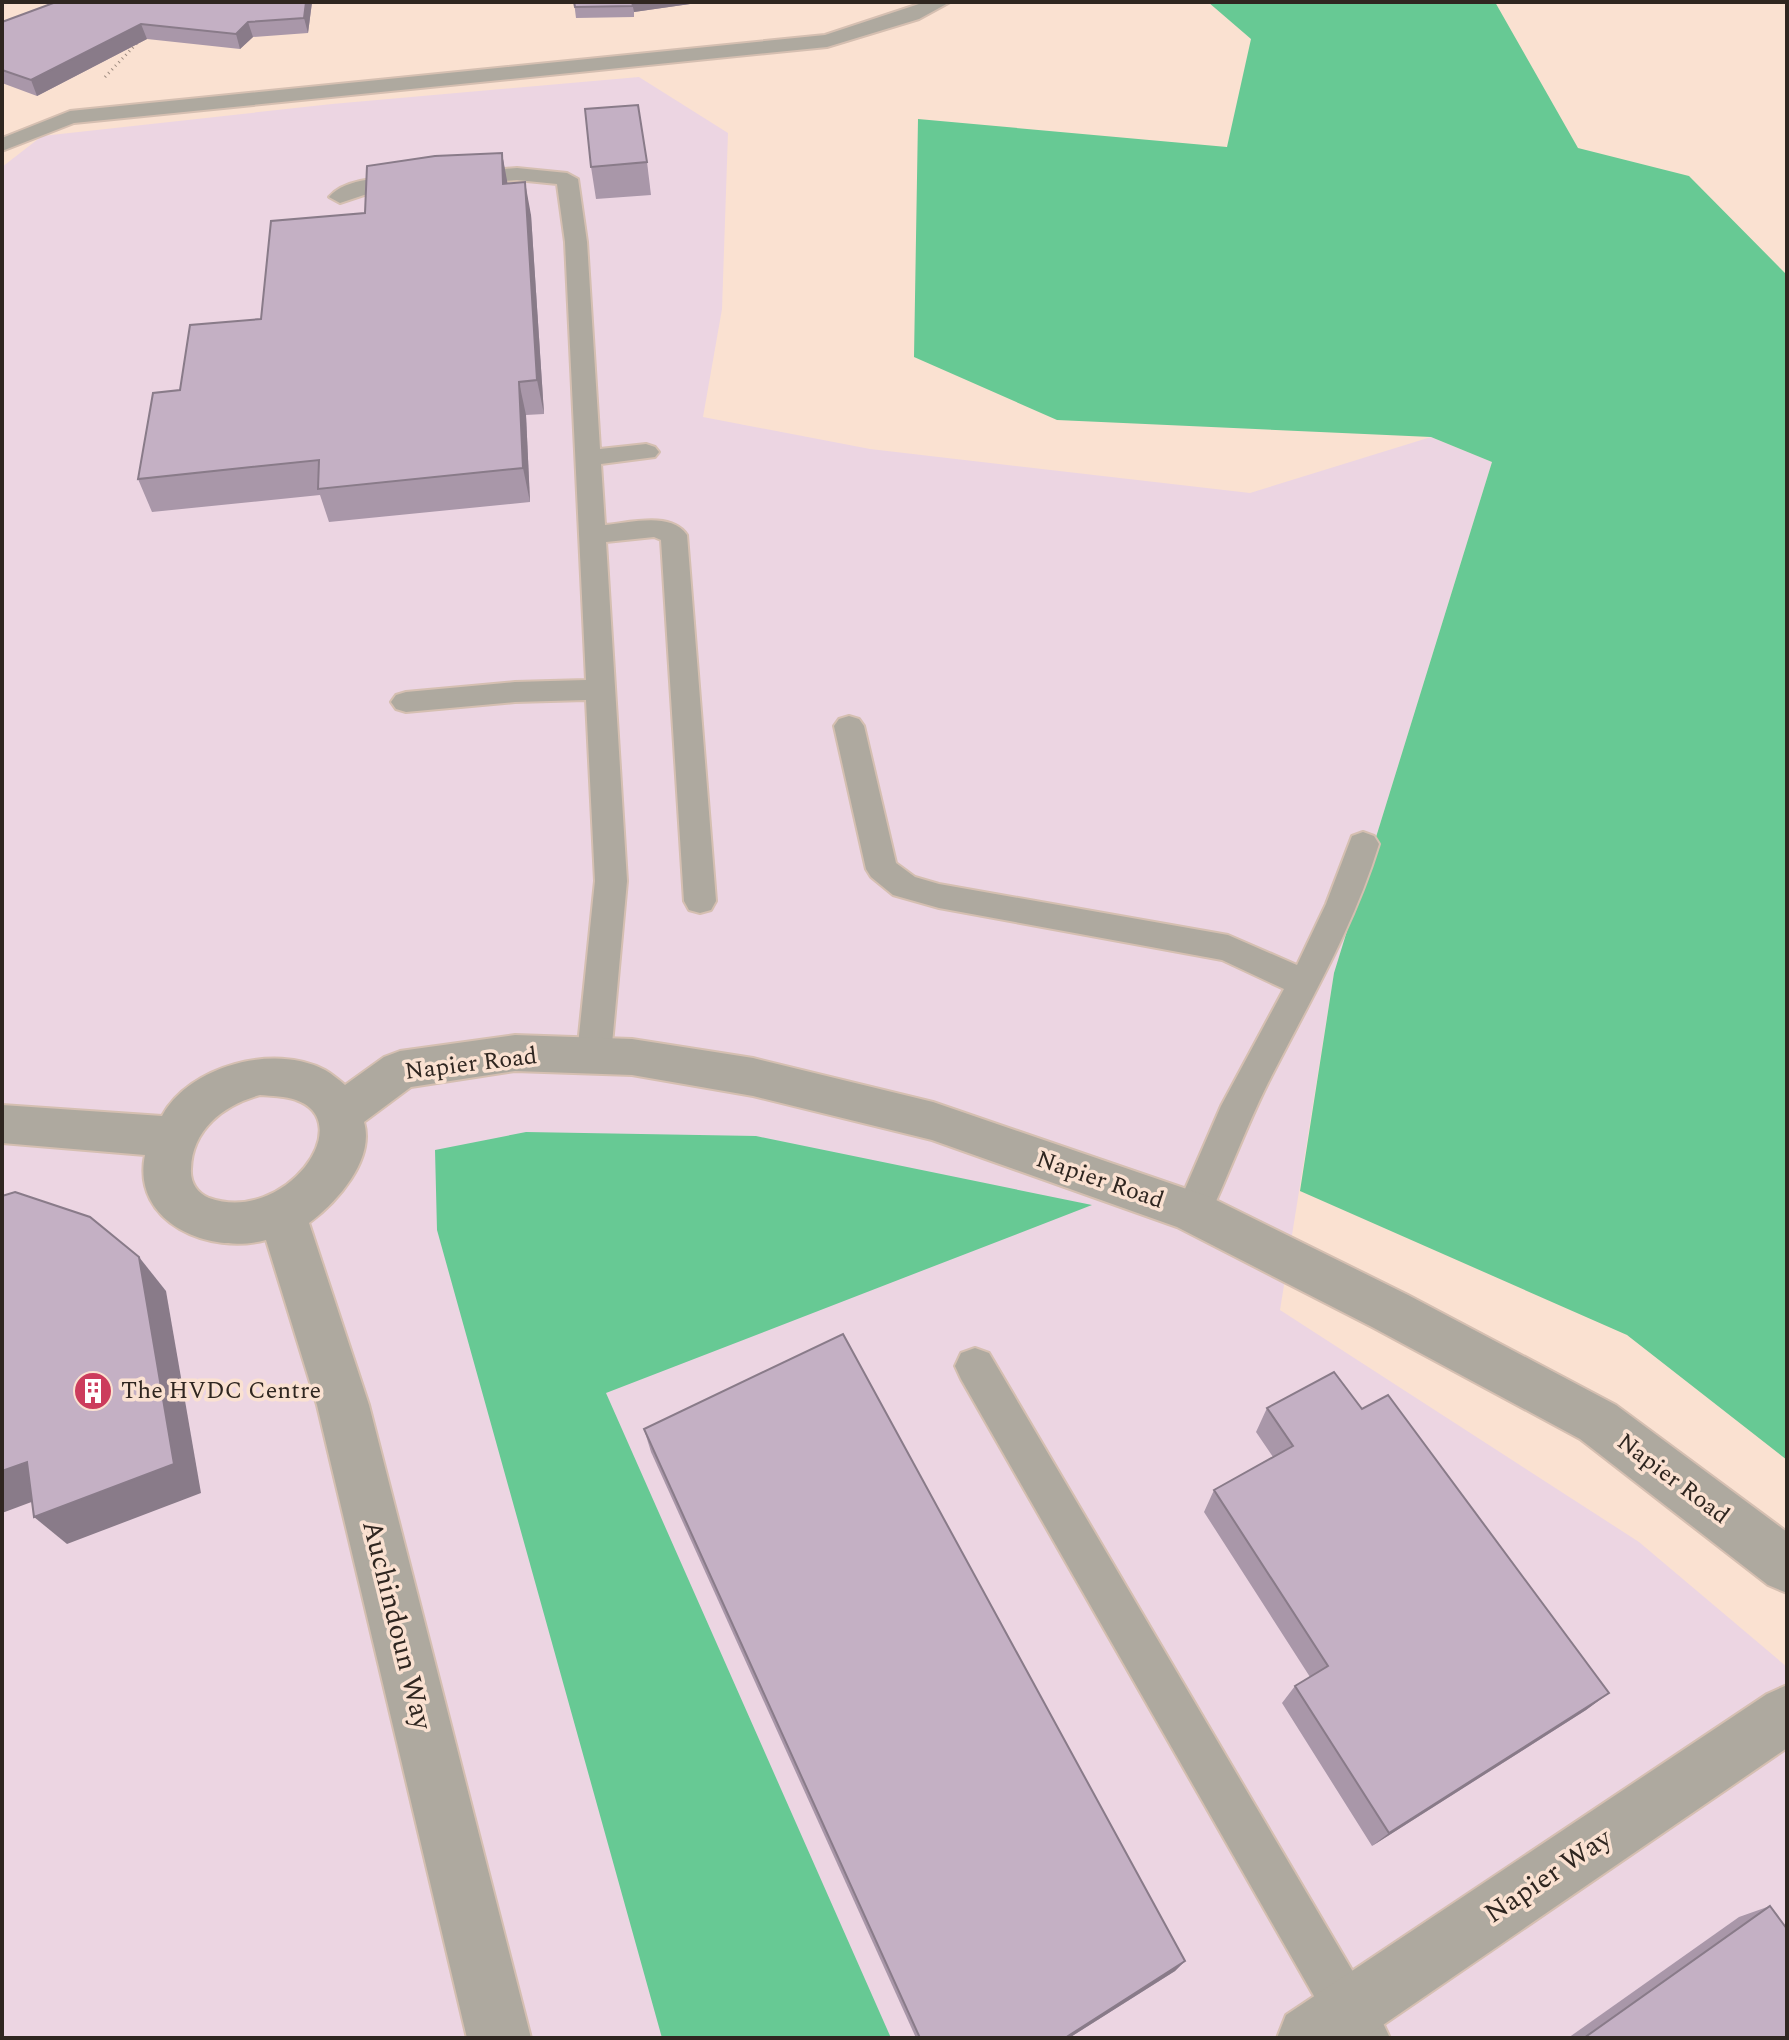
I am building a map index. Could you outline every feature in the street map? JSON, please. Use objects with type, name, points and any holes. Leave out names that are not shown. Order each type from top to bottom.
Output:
[{"type":"street","name":"Napier Road","points":[[341,1113],[400,1070],[515,1053],[632,1057],[753,1077],[933,1121],[1193,1212],[1390,1311],[1598,1422],[1787,1566]]},
{"type":"street","points":[[260,1076],[287,1076],[310,1082],[329,1095],[341,1113],[344,1134],[340,1157],[327,1179],[308,1199],[282,1214],[254,1223],[225,1224],[199,1217],[180,1203],[168,1184],[166,1161],[173,1137],[187,1115],[208,1097],[233,1083],[260,1076]]},
{"type":"street","points":[[2,1124],[173,1137]]},
{"type":"street","name":"Auchindoun Way","points":[[282,1214],[343,1405],[499,2038]]},
{"type":"street","name":"Napier Way","points":[[1341,2029],[1787,1714]]},
{"type":"lane","points":[[2,145],[70,117],[827,41],[912,15],[941,2]]},
{"type":"lane","points":[[340,197],[370,186],[436,180],[517,174],[567,179],[576,242],[611,881],[594,1055]]},
{"type":"lane","points":[[588,458],[646,452]]},
{"type":"lane","points":[[592,535],[656,528],[674,535],[700,901]]},
{"type":"lane","points":[[406,702],[515,692],[602,689]]},
{"type":"lane","points":[[849,726],[882,869],[904,886],[939,896],[1228,948],[1304,983]]},
{"type":"lane","points":[[1193,1212],[1255,1075],[1304,983],[1356,871],[1363,844]]},
{"type":"lane","points":[[975,1366],[1341,2029]]},
{"type":"path","points":[[70,117],[147,34]]},
{"type":"shaded area","points":[[639,77],[728,133],[722,309],[703,417],[870,449],[1250,493],[1431,437],[1492,462],[1334,973],[1280,1310],[1639,1542],[1787,1667],[1787,2038],[2,2038],[2,167],[42,136],[332,104]]},
{"type":"green space","points":[[1208,2],[1495,2],[1578,148],[1689,176],[1787,275],[1787,1460],[1627,1335],[1300,1191],[1334,973],[1492,462],[1431,437],[1057,420],[914,357],[918,119],[1227,147],[1251,39]]},
{"type":"green space","points":[[526,1132],[756,1136],[1092,1205],[606,1393],[891,2038],[662,2038],[437,1230],[435,1150]]},
{"type":"building","points":[[56,2],[306,2],[304,18],[248,22],[236,34],[141,24],[31,80],[2,70],[2,22]]},
{"type":"building","points":[[574,2],[632,2],[633,6],[575,7]]},
{"type":"building","points":[[638,105],[647,162],[591,167],[585,109]]},
{"type":"building","points":[[502,153],[503,184],[525,182],[537,380],[519,382],[523,468],[318,489],[319,460],[138,479],[153,393],[180,390],[190,325],[261,319],[271,221],[365,213],[367,166],[435,156]]},
{"type":"building","name":"The HVDC Centre","points":[[15,1192],[90,1217],[139,1257],[174,1464],[34,1517],[27,1462],[2,1471],[2,1196]]},
{"type":"building","points":[[843,1334],[1185,1961],[1065,2038],[920,2038],[644,1429]]},
{"type":"building","points":[[1334,1372],[1362,1409],[1388,1395],[1609,1693],[1389,1833],[1295,1686],[1328,1666],[1214,1490],[1293,1446],[1267,1408]]},
{"type":"building","points":[[1770,1906],[1787,1929],[1787,2038],[1584,2038]]},
{"type":"place","name":"The HVDC Centre","points":[[93,1391]]}]
